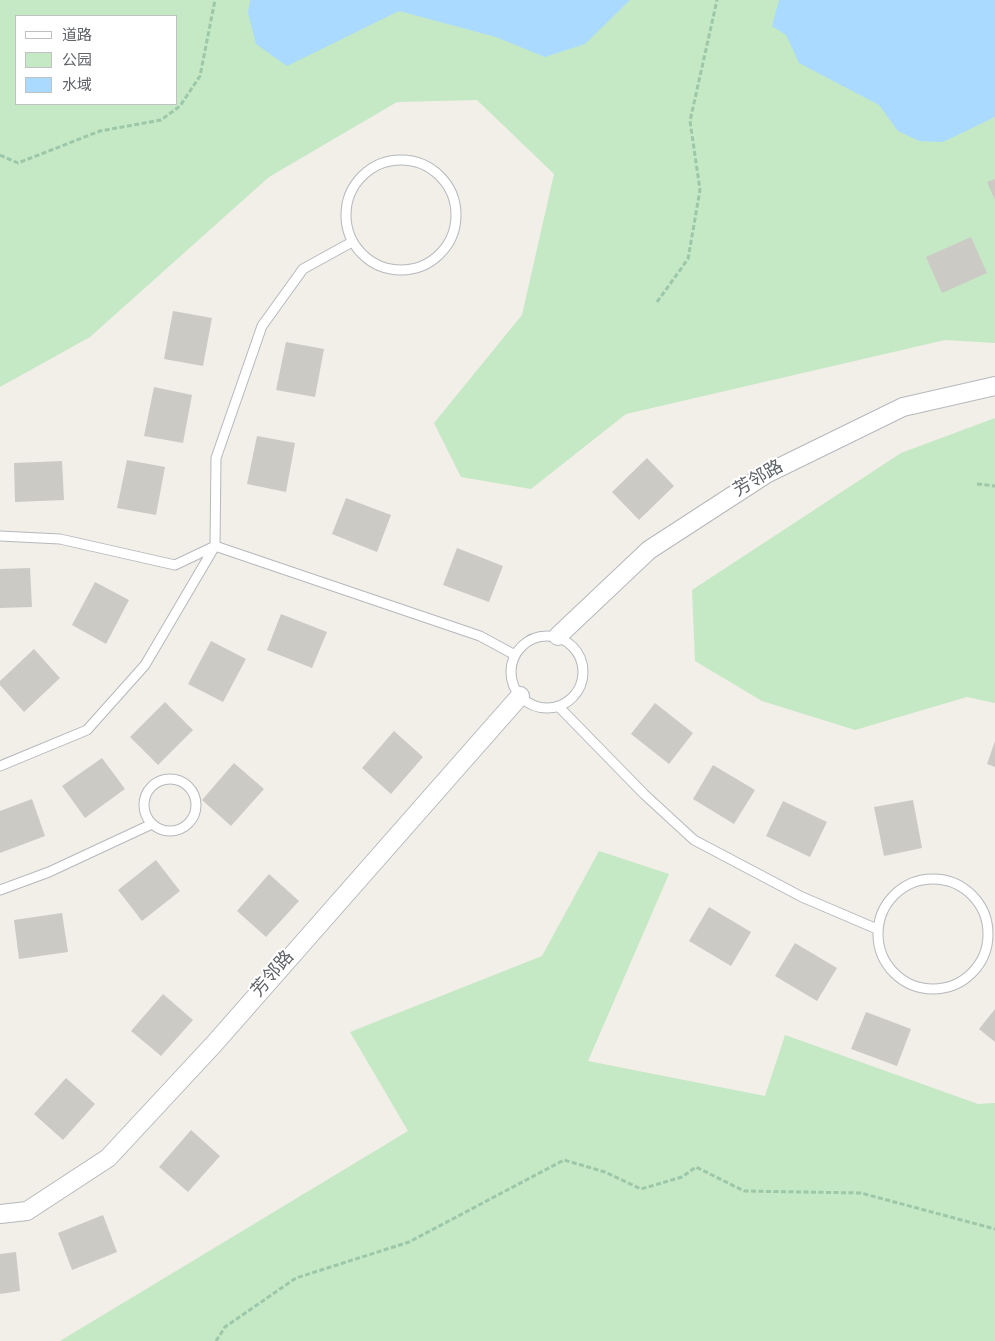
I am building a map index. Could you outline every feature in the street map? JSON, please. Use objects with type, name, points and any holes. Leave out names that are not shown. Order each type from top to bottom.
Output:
[{"type":"street","name":"芳邻路","points":[[558,636],[650,550],[766,474],[904,407],[995,386]]},
{"type":"street","name":"芳邻路","points":[[0,1214],[26,1211],[108,1158],[214,1044],[520,696]]},
{"type":"lane","points":[[413,161],[431,168],[444,180],[453,196],[457,213],[454,232],[445,249],[431,262],[403,271],[381,268],[364,257],[352,242],[346,216],[347,203],[355,186],[368,171],[384,162],[413,161]]},
{"type":"lane","points":[[0,766],[87,730],[145,665],[216,546],[216,458],[262,326],[303,269],[352,242]]},
{"type":"lane","points":[[0,536],[60,539],[174,564],[216,546],[480,636],[515,655]]},
{"type":"lane","points":[[545,635],[558,636],[569,642],[580,657],[584,670],[582,683],[576,694],[559,707],[537,707],[520,696],[512,684],[512,660],[518,649],[533,638],[545,635]]},
{"type":"lane","points":[[559,707],[644,794],[694,840],[802,897],[877,929]]},
{"type":"lane","points":[[166,780],[178,780],[191,789],[196,806],[189,823],[177,831],[168,832],[152,824],[145,814],[144,804],[151,788],[166,780]]},
{"type":"lane","points":[[0,890],[49,872],[152,824]]},
{"type":"lane","points":[[925,878],[944,879],[961,885],[976,898],[982,907],[988,926],[986,952],[976,969],[956,984],[938,989],[921,988],[904,981],[888,966],[879,949],[877,929],[884,907],[896,892],[907,884],[925,878]]},
{"type":"path","points":[[0,155],[18,163],[100,131],[161,120],[180,106],[200,76],[215,0]]},
{"type":"path","points":[[657,302],[688,259],[700,190],[690,120],[717,0]]},
{"type":"path","points":[[977,484],[995,486]]},
{"type":"path","points":[[216,1341],[225,1327],[296,1278],[409,1242],[564,1160],[605,1172],[641,1189],[682,1177],[696,1167],[744,1191],[861,1193],[995,1230]]},
{"type":"green space","points":[[0,0],[995,0],[995,343],[945,340],[626,414],[531,489],[461,477],[434,423],[522,315],[554,174],[477,100],[397,102],[269,177],[90,337],[0,387]]},
{"type":"green space","points":[[995,418],[995,703],[967,697],[855,730],[762,701],[695,661],[692,590],[901,453]]},
{"type":"green space","points":[[599,851],[669,874],[588,1061],[765,1096],[785,1035],[978,1104],[995,1103],[995,1341],[60,1341],[408,1131],[350,1032],[542,956]]},
{"type":"water","points":[[250,0],[630,0],[585,44],[545,57],[496,37],[399,11],[287,66],[256,44],[248,13]]},
{"type":"water","points":[[779,0],[995,0],[995,117],[943,142],[919,141],[898,131],[879,105],[799,63],[786,35],[772,26]]},
{"type":"building","points":[[995,179],[995,200],[987,182]]},
{"type":"building","points":[[971,237],[987,273],[942,293],[926,257]]},
{"type":"building","points":[[173,311],[212,318],[203,366],[164,359]]},
{"type":"building","points":[[286,342],[324,349],[315,397],[276,390]]},
{"type":"building","points":[[154,387],[192,395],[183,443],[144,436]]},
{"type":"building","points":[[257,436],[295,443],[286,492],[247,484]]},
{"type":"building","points":[[647,458],[674,486],[639,520],[612,492]]},
{"type":"building","points":[[127,460],[165,467],[156,515],[117,508]]},
{"type":"building","points":[[62,461],[64,500],[15,502],[14,463]]},
{"type":"building","points":[[346,498],[391,515],[377,552],[332,534]]},
{"type":"building","points":[[457,548],[503,566],[489,602],[443,585]]},
{"type":"building","points":[[30,568],[32,607],[0,608],[0,569]]},
{"type":"building","points":[[95,582],[129,600],[106,644],[72,625]]},
{"type":"building","points":[[281,614],[327,632],[312,668],[267,650]]},
{"type":"building","points":[[211,641],[246,659],[223,702],[188,684]]},
{"type":"building","points":[[34,649],[60,678],[24,712],[0,685],[0,681]]},
{"type":"building","points":[[165,702],[193,730],[158,765],[130,737]]},
{"type":"building","points":[[655,703],[693,733],[669,764],[631,734]]},
{"type":"building","points":[[394,731],[423,757],[391,794],[362,768]]},
{"type":"building","points":[[995,741],[995,767],[987,764]]},
{"type":"building","points":[[102,758],[125,789],[85,818],[62,786]]},
{"type":"building","points":[[234,763],[264,789],[231,826],[202,800]]},
{"type":"building","points":[[713,765],[755,790],[734,824],[693,799]]},
{"type":"building","points":[[32,799],[45,836],[0,853],[0,811]]},
{"type":"building","points":[[913,800],[922,848],[884,856],[874,807]]},
{"type":"building","points":[[783,801],[827,822],[810,857],[766,836]]},
{"type":"building","points":[[156,860],[180,891],[142,921],[118,890]]},
{"type":"building","points":[[269,874],[299,901],[266,937],[237,911]]},
{"type":"building","points":[[709,907],[751,932],[731,966],[689,941]]},
{"type":"building","points":[[62,913],[68,952],[19,959],[14,920]]},
{"type":"building","points":[[795,943],[837,968],[817,1001],[775,976]]},
{"type":"building","points":[[163,994],[193,1020],[161,1056],[131,1031]]},
{"type":"building","points":[[995,1009],[995,1042],[979,1029]]},
{"type":"building","points":[[866,1012],[911,1029],[897,1066],[851,1049]]},
{"type":"building","points":[[66,1078],[95,1104],[63,1140],[34,1114]]},
{"type":"building","points":[[191,1130],[220,1156],[188,1192],[159,1167]]},
{"type":"building","points":[[103,1215],[117,1252],[72,1270],[58,1233]]},
{"type":"building","points":[[16,1252],[20,1291],[0,1294],[0,1254]]}]
